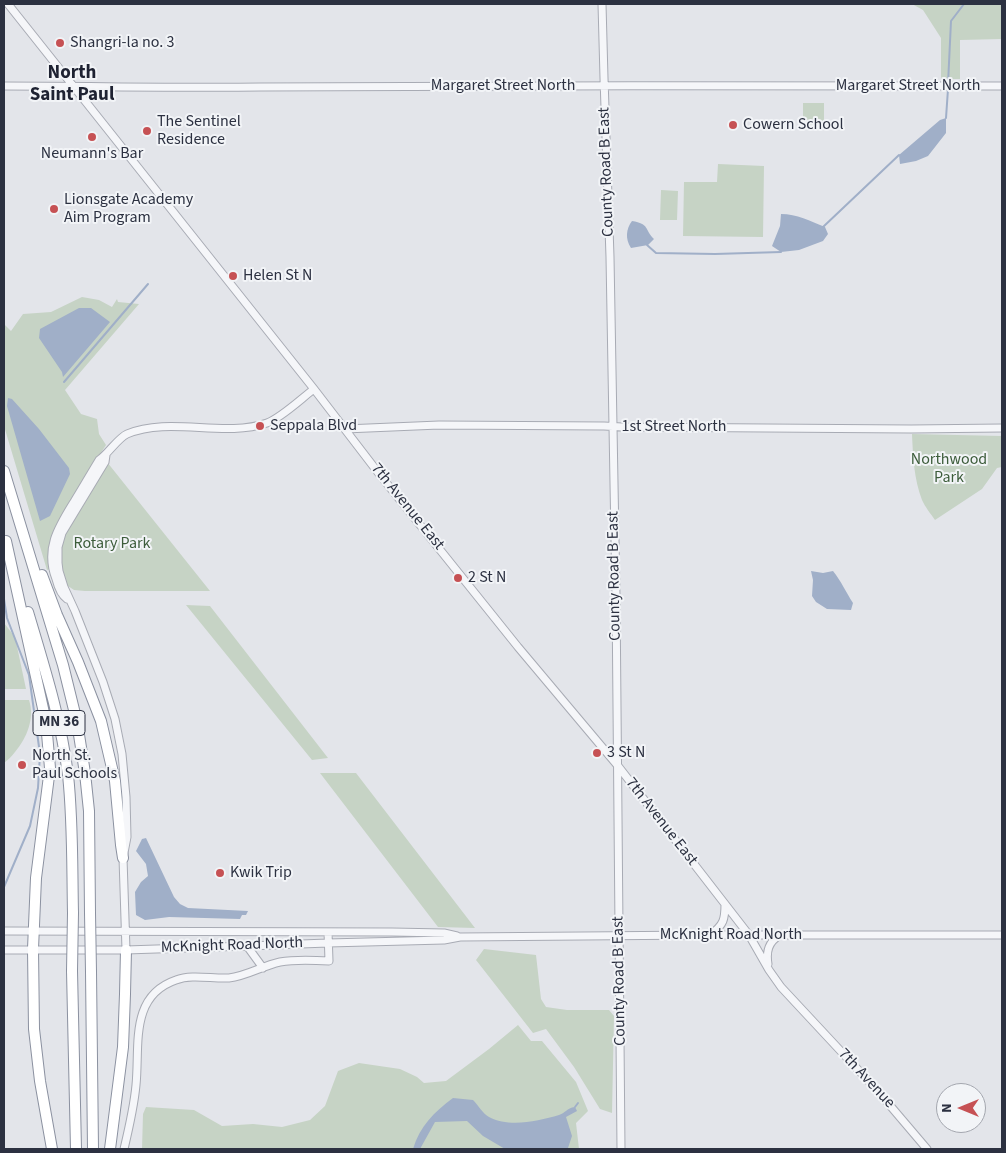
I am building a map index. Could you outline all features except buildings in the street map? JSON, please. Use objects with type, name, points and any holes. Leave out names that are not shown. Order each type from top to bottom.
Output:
[{"type":"highway","name":"MN 36","points":[[4,471],[68,685],[86,773],[89,811],[93,1149]]},
{"type":"highway","points":[[23,535],[40,569],[101,721],[115,781],[124,858]]},
{"type":"highway","name":"MN 36","points":[[5,538],[56,708],[70,795],[76,1149]]},
{"type":"highway","points":[[5,538],[46,722],[50,768],[36,878],[33,949],[34,1029],[40,1082],[52,1149]]},
{"type":"highway","points":[[110,1149],[123,1047],[126,950]]},
{"type":"street","name":"7th Avenue East","points":[[8,4],[314,389],[380,475],[518,647],[618,766],[725,903],[749,935],[768,970],[803,1012]]},
{"type":"street","name":"County Road B East","points":[[602,4],[613,427],[621,1149]]},
{"type":"street","name":"Margaret Street North","points":[[4,86],[1002,86]]},
{"type":"street","points":[[126,950],[124,858],[127,837],[122,754],[117,728],[103,682],[59,571],[58,547],[65,527],[105,462],[106,455],[125,435],[146,429],[164,427],[237,428],[268,423],[314,389]]},
{"type":"street","name":"1st Street North","points":[[345,429],[439,425],[1002,428]]},
{"type":"street","points":[[710,935],[722,924],[725,917],[725,903]]},
{"type":"street","name":"McKnight Road North","points":[[4,931],[444,933],[460,937]]},
{"type":"street","points":[[124,1149],[136,1086],[140,1019],[149,998],[163,986],[178,979],[229,978],[281,962],[329,960],[328,932]]},
{"type":"street","points":[[768,970],[766,953],[774,938],[781,935]]},
{"type":"street","name":"McKnight Road North","points":[[4,950],[126,950],[444,940],[460,937],[1002,935]]},
{"type":"street","points":[[247,946],[263,968]]},
{"type":"street","name":"7th Avenue","points":[[803,1012],[888,1102],[927,1149]]},
{"type":"green space","points":[[912,4],[1002,4],[1002,39],[960,40],[960,79],[941,79],[941,38],[923,10]]},
{"type":"green space","points":[[803,103],[824,103],[824,124],[803,125]]},
{"type":"green space","points":[[718,164],[764,166],[763,237],[683,236],[684,182],[717,182]]},
{"type":"green space","points":[[661,190],[678,191],[677,220],[660,220]]},
{"type":"green space","points":[[82,297],[99,300],[112,307],[117,299],[118,302],[139,304],[65,390],[81,414],[97,419],[99,434],[106,445],[81,484],[50,569],[47,570],[4,426],[4,324],[11,331],[23,314],[51,312]]},
{"type":"green space","name":"Northwood Park","points":[[912,434],[1002,436],[1002,467],[997,468],[982,489],[935,520],[923,503],[919,492],[914,468]]},
{"type":"green space","name":"Rotary Park","points":[[107,462],[210,591],[85,591],[74,590],[68,586],[61,568],[61,548],[67,530]]},
{"type":"green space","points":[[186,605],[210,606],[328,758],[312,760]]},
{"type":"green space","points":[[4,623],[15,637],[26,689],[4,689]]},
{"type":"green space","points":[[4,700],[29,700],[31,714],[29,728],[23,740],[13,755],[4,763]]},
{"type":"green space","points":[[320,773],[356,773],[475,928],[438,927]]},
{"type":"green space","points":[[484,949],[536,955],[541,999],[546,1007],[567,1010],[609,1010],[614,1016],[612,1113],[600,1109],[574,1067],[546,1029],[533,1033],[476,960]]},
{"type":"green space","points":[[518,1025],[531,1041],[542,1041],[576,1082],[588,1111],[576,1123],[579,1149],[142,1149],[143,1114],[146,1107],[194,1110],[222,1126],[253,1124],[282,1127],[310,1120],[325,1106],[338,1071],[359,1063],[400,1069],[417,1077],[424,1083],[446,1081]]},
{"type":"water","points":[[946,118],[946,133],[928,156],[916,161],[900,164],[899,155],[940,120]]},
{"type":"water","points":[[781,214],[809,220],[825,227],[828,234],[823,241],[799,250],[781,252],[772,246],[780,226]]},
{"type":"water","points":[[632,221],[644,225],[654,239],[648,245],[631,248],[627,234],[628,227]]},
{"type":"water","points":[[79,308],[91,308],[110,322],[63,377],[62,372],[39,338],[40,329]]},
{"type":"water","points":[[8,398],[12,399],[39,429],[69,468],[70,474],[50,516],[40,521],[7,406]]},
{"type":"water","points":[[811,571],[823,573],[833,571],[853,603],[851,610],[827,609],[816,602],[812,596],[813,580]]},
{"type":"water","points":[[146,838],[174,897],[180,904],[188,908],[248,911],[246,915],[242,915],[240,919],[169,917],[145,920],[136,915],[135,892],[141,882],[148,876],[146,864],[136,851],[142,839]]},
{"type":"water","points":[[453,1098],[473,1100],[487,1116],[515,1123],[561,1114],[575,1107],[577,1111],[566,1117],[572,1136],[568,1148],[505,1149],[483,1136],[467,1121],[435,1122],[420,1149],[413,1149],[428,1120]]},
{"type":"waterway","points":[[948,84],[951,21],[964,4]]},
{"type":"waterway","points":[[946,118],[948,89]]},
{"type":"waterway","points":[[823,227],[899,155]]},
{"type":"waterway","points":[[647,245],[656,253],[781,252]]},
{"type":"waterway","points":[[64,382],[148,284]]},
{"type":"waterway","points":[[4,599],[7,618],[29,675],[40,754],[38,788],[30,826],[4,887]]},
{"type":"waterway","points":[[575,1107],[578,1103]]},
{"type":"place","name":"Shangri-la no. 3","points":[[60,43]]},
{"type":"place","name":"Cowern School","points":[[733,125]]},
{"type":"place","name":"The Sentinel Residence","points":[[147,131]]},
{"type":"place","name":"Neumann's Bar","points":[[92,137]]},
{"type":"place","name":"Lionsgate Academy Aim Program","points":[[54,209]]},
{"type":"place","name":"Helen St N","points":[[233,276]]},
{"type":"place","name":"Seppala Blvd","points":[[260,426]]},
{"type":"place","name":"2 St N","points":[[458,578]]},
{"type":"place","name":"3 St N","points":[[597,753]]},
{"type":"place","name":"North St. Paul Schools","points":[[22,765]]},
{"type":"place","name":"Kwik Trip","points":[[220,873]]},
{"type":"district","name":"North Saint Paul","points":[[72,85]]}]
